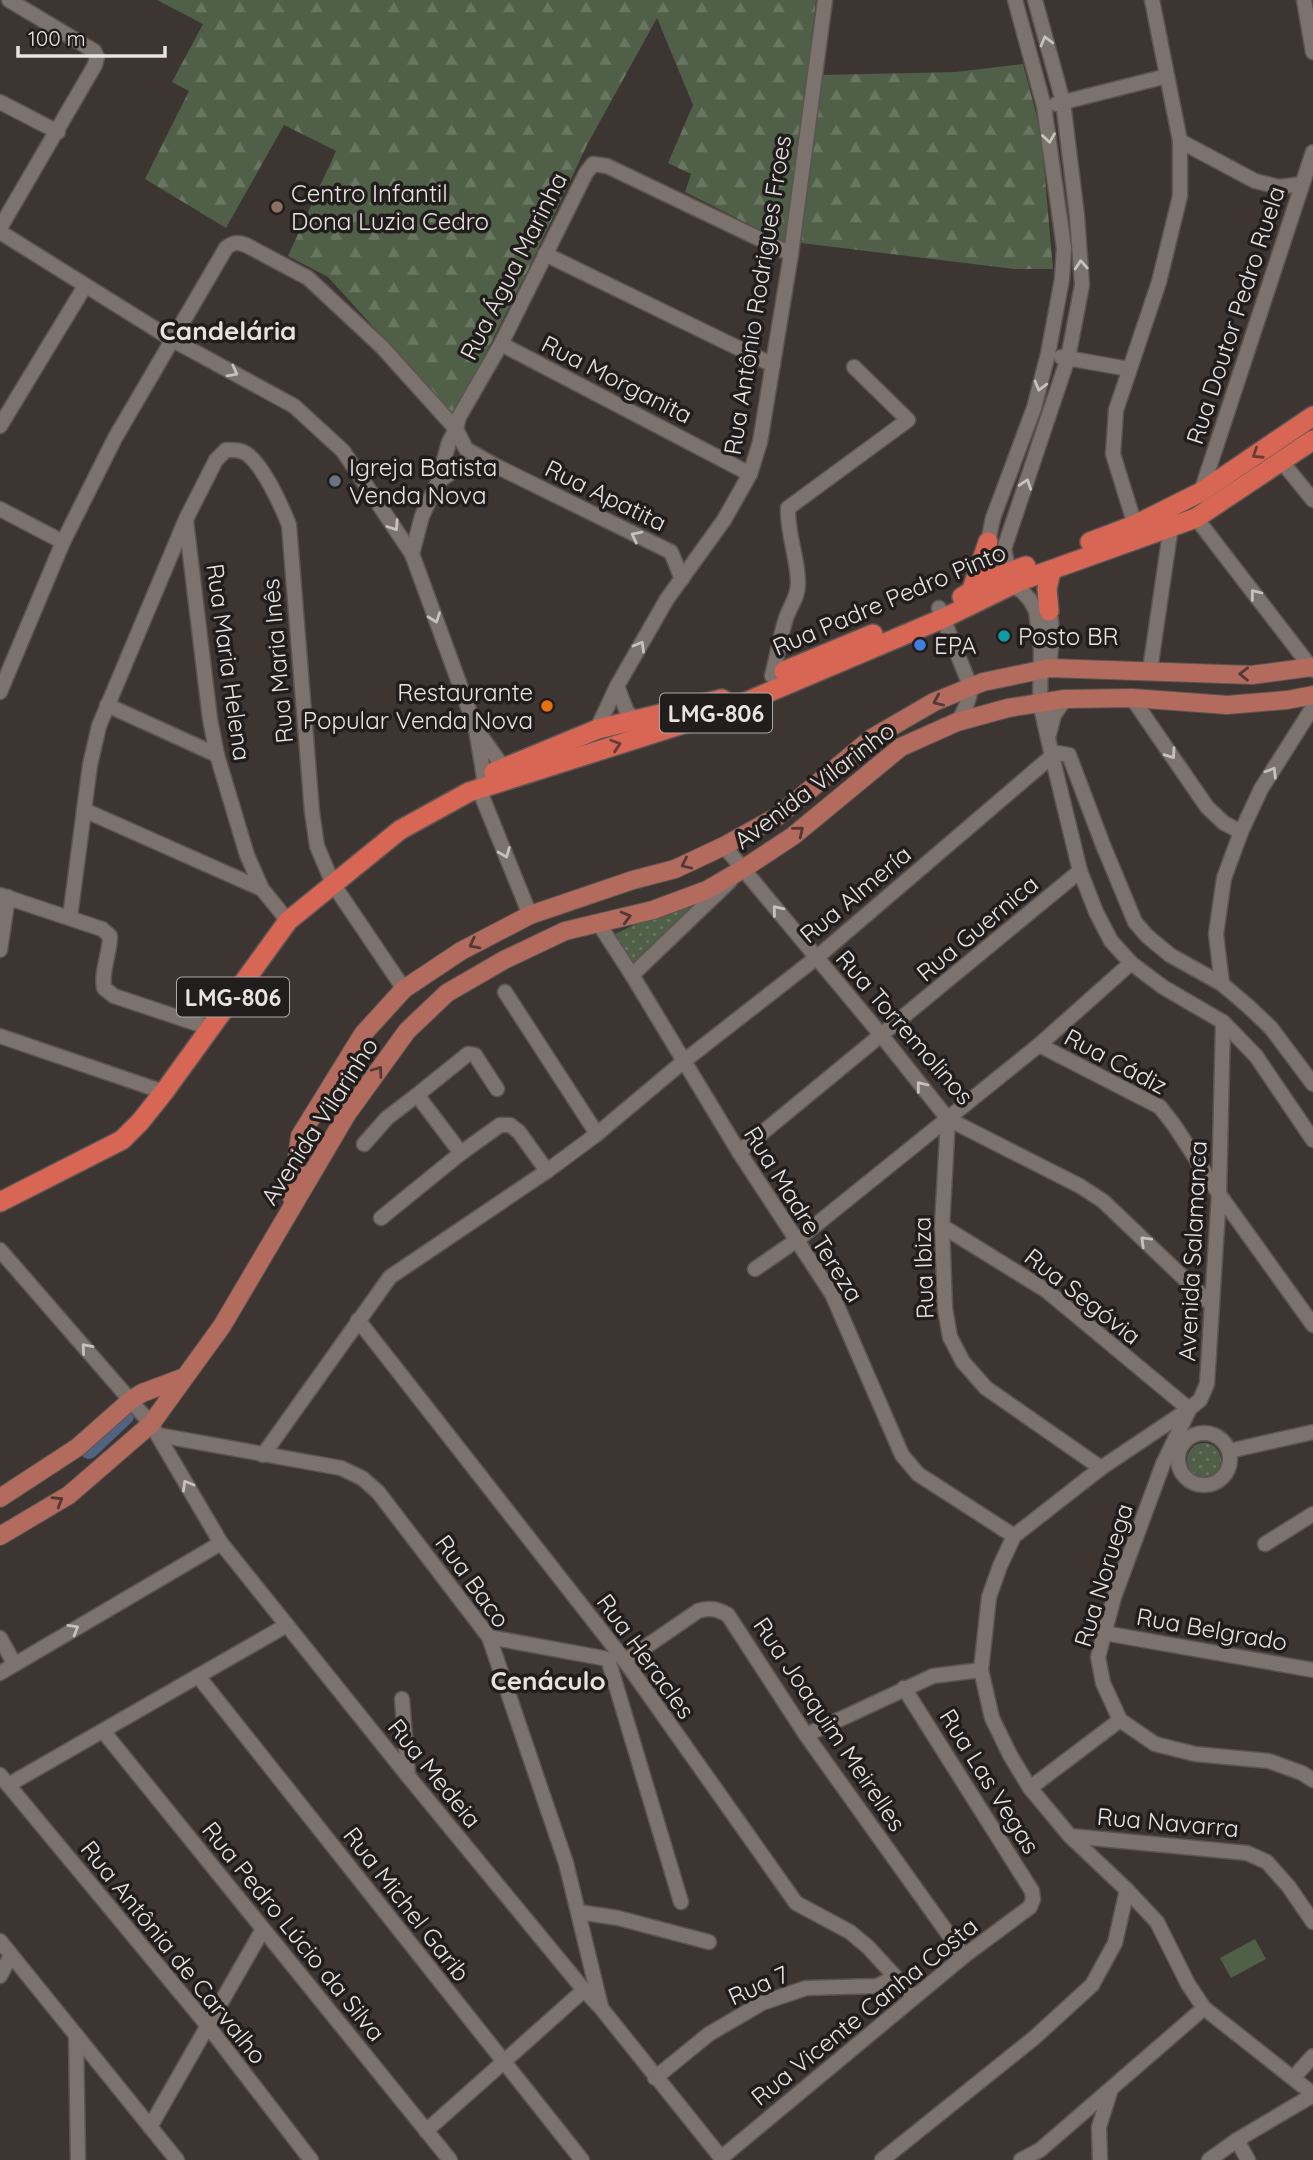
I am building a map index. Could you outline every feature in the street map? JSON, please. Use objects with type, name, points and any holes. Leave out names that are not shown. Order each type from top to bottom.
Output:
[{"type":"highway","name":"Rua Padre Pedro Pinto","points":[[507,773],[557,765],[727,709],[1202,492],[1313,416]]},
{"type":"highway","name":"Rua Padre Pedro Pinto","points":[[0,1202],[122,1140],[164,1092],[288,921],[400,830],[478,786],[598,729],[720,699],[834,649],[941,613],[971,592],[1008,579],[1051,570],[1196,518],[1313,440]]},
{"type":"highway","points":[[971,592],[988,542]]},
{"type":"highway","points":[[1049,611],[1047,589],[1051,570]]},
{"type":"main road","name":"Avenida Vilarinho","points":[[289,1212],[300,1136],[363,1034],[404,989],[461,951],[530,915],[633,880],[675,869],[724,846],[778,816],[872,738],[934,702],[983,682],[1045,669],[1252,675],[1313,668]]},
{"type":"main road","name":"Avenida Vilarinho","points":[[0,1536],[69,1494],[154,1429],[185,1377],[222,1326],[347,1114],[407,1031],[447,993],[504,960],[565,931],[653,910],[707,890],[793,836],[901,747],[957,722],[1008,708],[1065,699],[1132,698],[1227,705],[1313,695]]},
{"type":"main road","points":[[599,924],[606,893],[633,880]]},
{"type":"main road","points":[[530,915],[565,931]]},
{"type":"main road","points":[[0,1498],[78,1447],[137,1396],[185,1377]]},
{"type":"street","points":[[9,0],[94,51],[97,57],[58,132],[0,230],[173,340],[294,406],[343,451],[412,554],[476,729],[507,773]]},
{"type":"street","name":"Rua Antônio Rodrigues Froes","points":[[557,765],[586,743],[598,729],[617,686],[667,599],[724,520],[750,474],[760,442],[792,254],[824,0]]},
{"type":"street","points":[[1015,0],[1044,107],[1064,248],[1062,279],[1048,354],[1034,408],[993,518],[988,542],[1008,579],[1030,600],[1036,611],[1045,669]]},
{"type":"street","points":[[1008,579],[1004,549],[1068,358],[1082,285],[1077,216],[1063,102],[1035,0]]},
{"type":"street","points":[[1135,524],[1113,454],[1116,410],[1158,282],[1180,196],[1181,141],[1152,0]]},
{"type":"street","points":[[1304,0],[1313,52]]},
{"type":"street","points":[[1044,107],[1167,76]]},
{"type":"street","points":[[0,102],[58,132]]},
{"type":"street","points":[[1181,141],[1255,181],[1279,187],[1302,184]]},
{"type":"street","name":"Rua Doutor Pedro Ruela","points":[[1202,492],[1313,152]]},
{"type":"street","name":"Rua Água Marinha","points":[[412,554],[422,516],[438,482],[459,417],[501,344],[586,173],[593,164],[600,164],[792,254]]},
{"type":"street","name":"Rua Apatita","points":[[173,340],[226,248],[231,244],[246,245],[308,278],[382,347],[456,429],[466,449],[671,552],[682,579]]},
{"type":"street","points":[[545,254],[773,365]]},
{"type":"street","points":[[0,426],[85,286]]},
{"type":"street","points":[[0,692],[63,542],[115,438],[173,340]]},
{"type":"street","name":"Rua Morganita","points":[[501,344],[750,474]]},
{"type":"street","points":[[1048,354],[1129,369]]},
{"type":"street","points":[[772,676],[787,615],[798,593],[788,509],[908,420],[854,367]]},
{"type":"street","name":"Rua Maria Inês","points":[[186,519],[216,460],[226,450],[237,449],[248,455],[279,499],[289,525],[317,846],[333,884],[404,989]]},
{"type":"street","points":[[1282,462],[1313,500]]},
{"type":"street","name":"Rua Apatita","points":[[438,482],[458,466],[494,465]]},
{"type":"street","points":[[0,509],[63,542]]},
{"type":"street","points":[[1196,518],[1313,668]]},
{"type":"street","points":[[70,917],[90,765],[99,726],[186,519]]},
{"type":"street","name":"Rua Maria Helena","points":[[186,519],[210,719],[217,755],[247,855],[262,889],[288,921]]},
{"type":"street","points":[[1150,670],[1171,526]]},
{"type":"street","points":[[1008,579],[1034,592],[1049,611],[1040,703],[1080,871],[1111,941],[1131,963],[1163,987],[1223,1022],[1256,1056],[1308,1125],[1313,1140]]},
{"type":"street","points":[[941,613],[971,688],[964,713],[957,722]]},
{"type":"street","points":[[617,686],[626,712],[637,720]]},
{"type":"street","points":[[1132,698],[1207,807],[1241,832]]},
{"type":"street","points":[[1048,739],[1054,715],[1065,699]]},
{"type":"street","points":[[107,705],[217,755]]},
{"type":"street","points":[[1222,984],[1216,934],[1224,878],[1261,789],[1313,707]]},
{"type":"street","points":[[476,729],[478,786],[530,915]]},
{"type":"street","points":[[1052,757],[1058,753],[1069,755],[1136,922],[1147,936],[1170,955],[1222,984],[1271,1028],[1313,1084]]},
{"type":"street","name":"Rua Almería","points":[[263,1455],[390,1277],[597,1134],[684,1061],[816,958],[1052,757]]},
{"type":"street","points":[[84,810],[262,889]]},
{"type":"street","name":"Rua Torremolinos","points":[[724,846],[882,1035],[947,1119],[1080,1185],[1103,1201],[1212,1305]]},
{"type":"street","points":[[632,975],[743,869]]},
{"type":"street","name":"Rua Guernica","points":[[739,1152],[1080,871]]},
{"type":"street","points":[[0,950],[4,896],[70,917],[102,929],[110,936],[110,948],[102,976],[104,988],[114,996],[210,1028]]},
{"type":"street","name":"Rua Madre Tereza","points":[[599,924],[739,1152],[832,1294],[902,1455],[918,1474],[1014,1536]]},
{"type":"street","points":[[755,1269],[797,1240],[1039,1045],[1131,963]]},
{"type":"street","points":[[505,992],[597,1134]]},
{"type":"street","name":"Avenida Salamanca","points":[[1223,1022],[1219,1194],[1207,1384],[1199,1400],[1189,1409],[1101,1468],[1014,1536],[989,1597],[981,1670],[992,1718],[1030,1788],[1070,1836],[1157,1922],[1188,1984],[1205,2008],[1313,2094]]},
{"type":"street","points":[[0,1036],[164,1092]]},
{"type":"street","name":"Rua Cádiz","points":[[1039,1045],[1160,1108],[1313,1325]]},
{"type":"street","points":[[364,1144],[387,1118],[468,1054],[475,1055],[497,1089]]},
{"type":"street","points":[[417,1095],[461,1153]]},
{"type":"street","name":"Rua Ibiza","points":[[947,1119],[942,1226],[945,1308],[950,1337],[963,1362],[986,1388],[1101,1468]]},
{"type":"street","points":[[380,1218],[500,1125],[510,1125],[519,1132],[547,1171]]},
{"type":"street","name":"Rua Segóvia","points":[[942,1226],[1047,1291],[1189,1409]]},
{"type":"street","name":"Rua Medeia","points":[[0,1250],[137,1396],[222,1544],[722,2159]]},
{"type":"street","name":"Rua Heracles","points":[[358,1320],[616,1657],[796,1903],[850,1932],[868,1947],[914,1997]]},
{"type":"street","points":[[1189,1409],[1195,1434]]},
{"type":"street","name":"Rua Noruega","points":[[1120,1720],[1103,1683],[1098,1657],[1114,1597],[1189,1409]]},
{"type":"street","name":"Rua Baco","points":[[154,1429],[263,1455],[341,1468],[362,1478],[378,1492],[489,1637],[566,1863],[601,2008]]},
{"type":"street","points":[[1229,1451],[1313,1432]]},
{"type":"street","points":[[1195,1434],[1219,1437],[1229,1451],[1230,1460],[1224,1476],[1209,1486],[1191,1483],[1170,1462],[1182,1445],[1195,1434]]},
{"type":"street","points":[[1265,1544],[1313,1514]]},
{"type":"street","points":[[0,1673],[222,1544]]},
{"type":"street","name":"Rua Joaquim Meirelles","points":[[616,1657],[698,1611],[708,1608],[728,1615],[806,1735],[964,1956]]},
{"type":"street","points":[[4,1780],[103,1731],[287,1625]]},
{"type":"street","name":"Rua Belgrado","points":[[1104,1633],[1313,1670]]},
{"type":"street","points":[[489,1637],[616,1657],[681,1902]]},
{"type":"street","points":[[0,1638],[14,1663]]},
{"type":"street","points":[[806,1735],[933,1676],[981,1670]]},
{"type":"street","name":"Rua Michel Garib","points":[[198,1676],[582,2160]]},
{"type":"street","name":"Rua Las Vegas","points":[[904,1688],[1032,1891],[1033,1899]]},
{"type":"street","points":[[402,1699],[408,1776]]},
{"type":"street","points":[[1030,1788],[1120,1720],[1155,1744],[1195,1754],[1269,1760],[1313,1780]]},
{"type":"street","name":"Rua Pedro Lúcio da Silva","points":[[103,1731],[450,2160]]},
{"type":"street","name":"Rua Antônia de Carvalho","points":[[4,1780],[208,2026],[311,2160]]},
{"type":"street","name":"Rua Navarra","points":[[1070,1836],[1247,1853],[1267,1861],[1289,1887],[1313,1923]]},
{"type":"street","points":[[882,2160],[1034,2038],[1092,1985],[1115,1942],[1127,1890]]},
{"type":"street","name":"Rua Vicente Canha Costa","points":[[722,2159],[964,1956],[1030,1908],[1033,1899]]},
{"type":"street","points":[[579,1912],[618,1918],[709,1942]]},
{"type":"street","points":[[150,2127],[263,1929]]},
{"type":"street","points":[[0,1941],[177,2160]]},
{"type":"street","points":[[0,1976],[11,1955]]},
{"type":"street","name":"Rua 7","points":[[655,2078],[709,2034],[762,2003],[806,1988],[877,1986],[895,1977]]},
{"type":"street","points":[[426,2131],[584,1990]]},
{"type":"street","points":[[1021,2160],[1040,2150],[1205,2008]]},
{"type":"street","points":[[76,2035],[78,2160]]},
{"type":"street","points":[[1294,2077],[1313,2056]]},
{"type":"street","points":[[1100,2160],[1099,2127],[1110,2090]]},
{"type":"street","points":[[1209,2160],[1313,2094]]},
{"type":"street","points":[[1237,2140],[1248,2160]]},
{"type":"green space","points":[[157,0],[816,0],[788,244],[685,192],[691,174],[668,163],[693,105],[657,18],[587,145],[529,268],[454,416],[328,277],[288,256],[336,151],[284,125],[226,228],[145,179],[189,91],[172,82],[203,24]]},
{"type":"green space","points":[[1023,64],[1041,132],[1053,269],[1014,269],[801,243],[822,75],[956,72]]},
{"type":"green space","points":[[731,878],[633,970],[613,935]]},
{"type":"green space","points":[[1204,1443],[1216,1448],[1221,1460],[1216,1472],[1204,1477],[1192,1472],[1187,1460],[1192,1448]]},
{"type":"green space","points":[[1255,1939],[1266,1959],[1231,1978],[1220,1958]]},
{"type":"waterway","points":[[89,1450],[125,1416]]},
{"type":"place","name":"Centro Infantil Dona Luzia Cedro","points":[[277,207]]},
{"type":"place","name":"Igreja Batista Venda Nova","points":[[335,481]]},
{"type":"place","name":"Posto BR","points":[[1004,636]]},
{"type":"place","name":"EPA","points":[[920,645]]},
{"type":"place","name":"Restaurante Popular Venda Nova","points":[[547,706]]},
{"type":"district","name":"Candelária","points":[[228,330]]},
{"type":"district","name":"Cenáculo","points":[[548,1680]]}]
